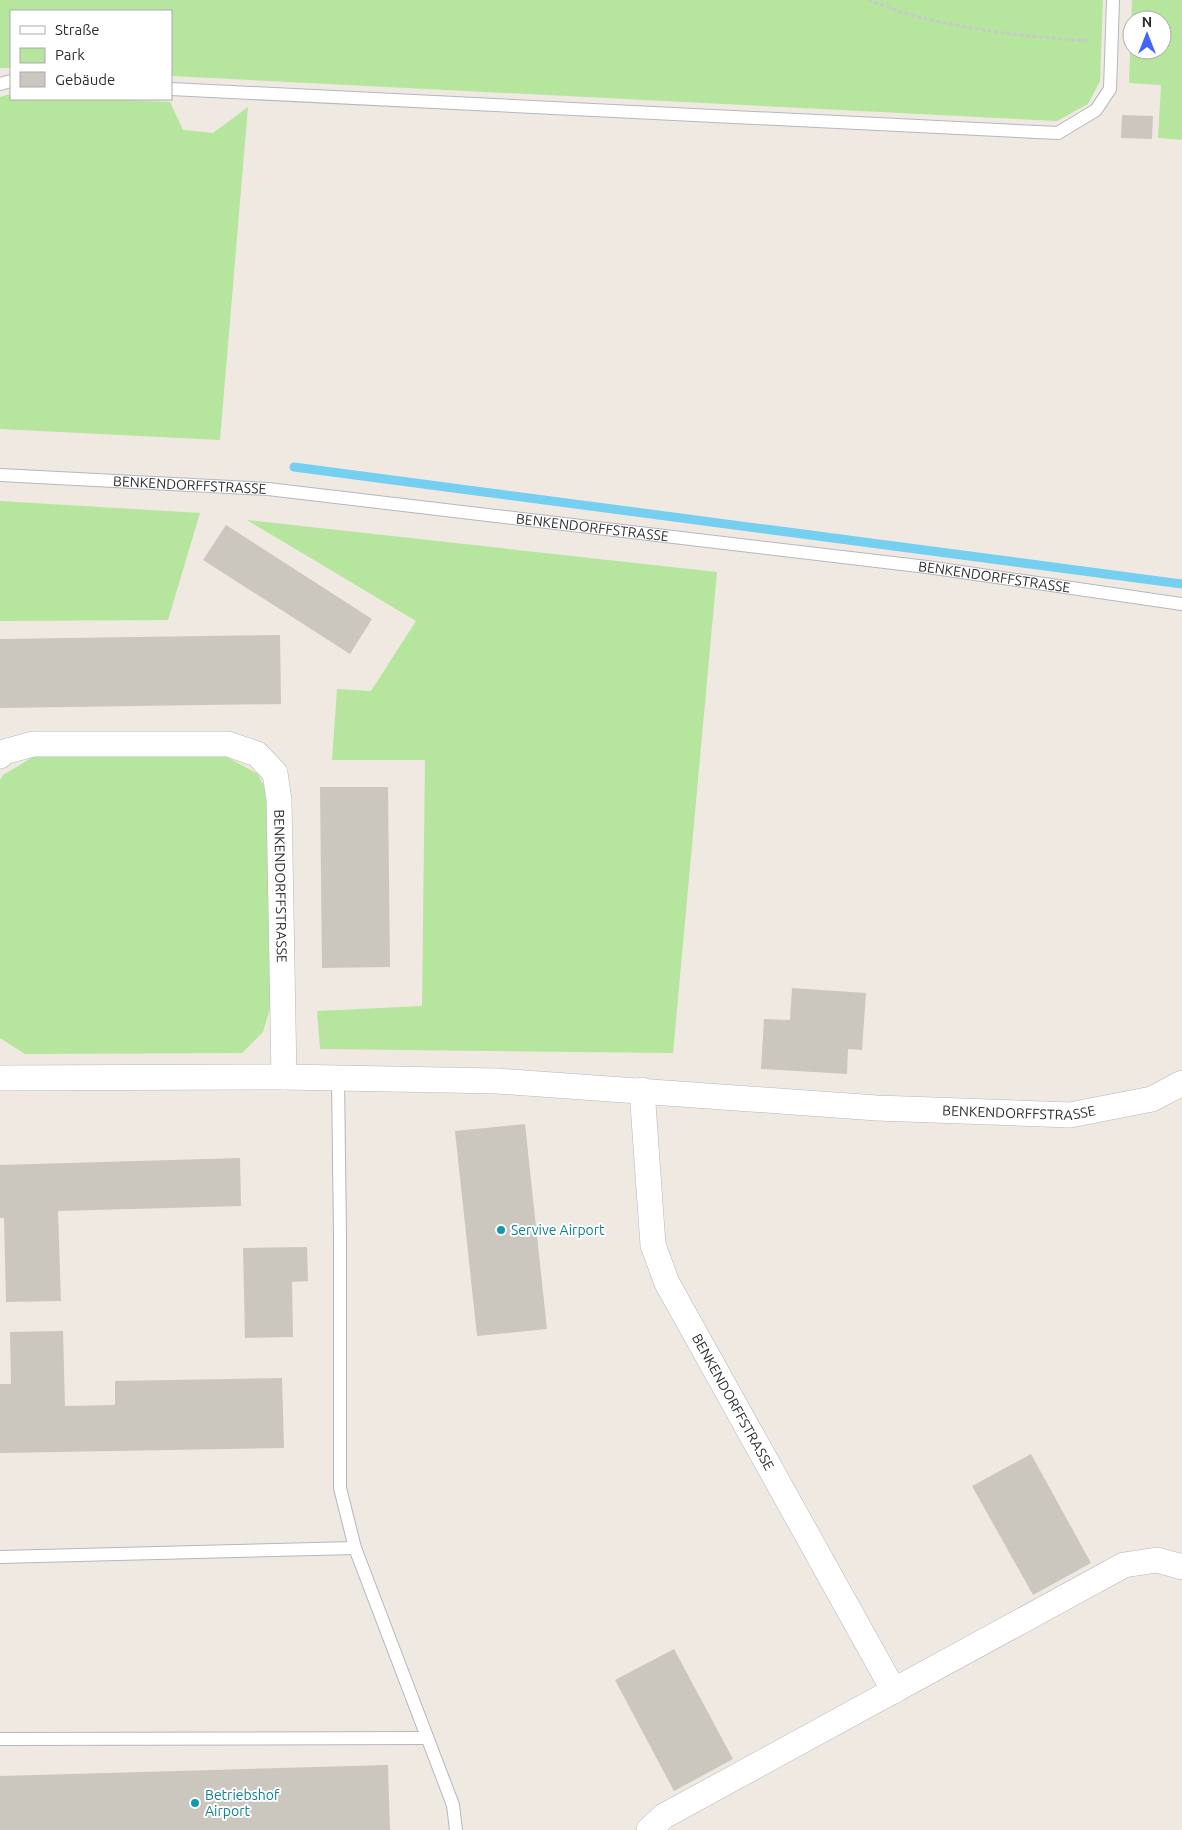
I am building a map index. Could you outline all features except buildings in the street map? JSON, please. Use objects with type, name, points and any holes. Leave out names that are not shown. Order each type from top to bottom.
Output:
[{"type":"street","name":"BENKENDORFFSTRASSE","points":[[0,756],[4,752],[33,744],[228,744],[257,754],[275,773],[280,800],[284,1078]]},
{"type":"street","name":"BENKENDORFFSTRASSE","points":[[0,1078],[338,1078],[497,1081],[877,1108],[1070,1115],[1152,1099],[1182,1083]]},
{"type":"street","name":"BENKENDORFFSTRASSE","points":[[642,1090],[653,1245],[667,1283],[894,1691]]},
{"type":"street","points":[[650,1830],[664,1816],[1124,1565],[1157,1560],[1182,1567]]},
{"type":"lane","points":[[172,89],[1058,133],[1096,110],[1110,89],[1113,0]]},
{"type":"lane","name":"BENKENDORFFSTRASSE","points":[[0,475],[268,489],[917,566],[1182,604]]},
{"type":"lane","points":[[338,1078],[340,1488],[355,1548],[453,1805],[456,1830]]},
{"type":"lane","points":[[0,1556],[355,1548]]},
{"type":"lane","points":[[0,1740],[427,1738]]},
{"type":"path","points":[[868,0],[914,16],[978,30],[1112,43]]},
{"type":"green space","points":[[0,0],[1103,0],[1100,81],[1088,104],[1057,121],[172,76],[172,10],[10,10],[10,68],[0,68]]},
{"type":"green space","points":[[1132,0],[1182,0],[1182,140],[1158,138],[1161,85],[1129,83],[1130,60],[1172,60],[1172,10],[1132,10]]},
{"type":"green space","points":[[10,94],[10,100],[170,102],[183,130],[213,133],[248,107],[220,440],[0,429],[0,97]]},
{"type":"green space","points":[[0,501],[200,513],[168,620],[0,621]]},
{"type":"green space","points":[[247,520],[717,572],[673,1053],[320,1049],[317,1011],[422,1006],[425,760],[332,760],[337,689],[371,691],[416,621]]},
{"type":"green space","points":[[35,756],[225,756],[258,774],[272,803],[273,998],[263,1032],[242,1053],[25,1054],[0,1038],[0,780],[3,775]]},
{"type":"waterway","points":[[294,467],[1182,584]]},
{"type":"place","name":"Servive Airport","points":[[501,1230]]},
{"type":"place","name":"Betriebshof Airport","points":[[195,1803]]}]
